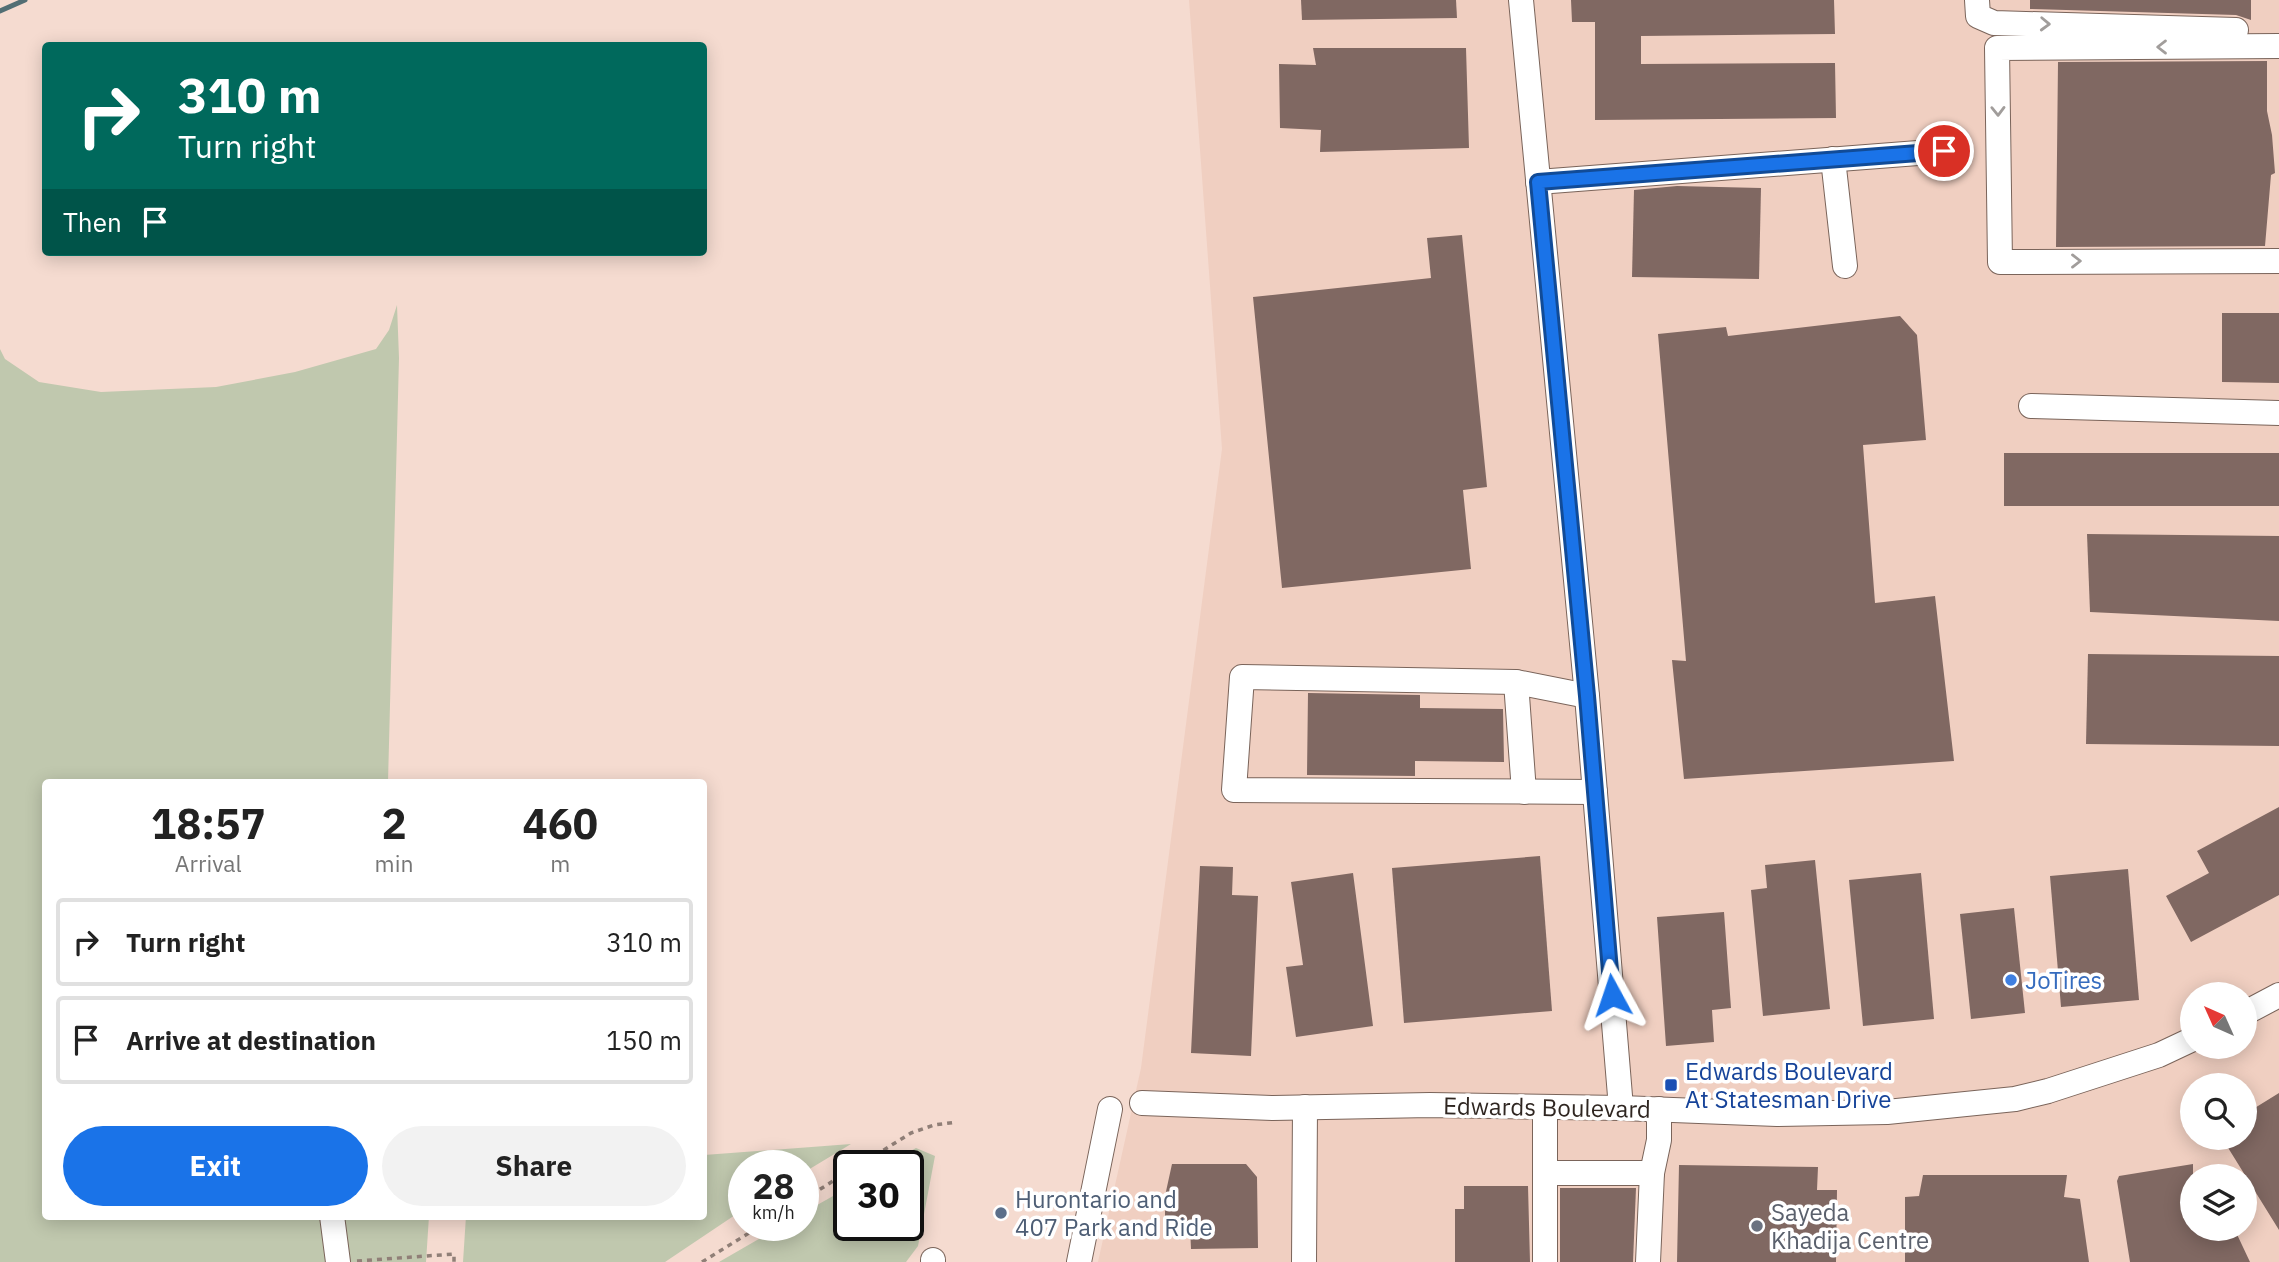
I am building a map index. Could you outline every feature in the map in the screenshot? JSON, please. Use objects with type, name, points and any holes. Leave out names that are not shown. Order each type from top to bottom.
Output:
[{"type":"street","points":[[1521,0],[1587,696],[1621,1108]]},
{"type":"street","points":[[1978,8],[1994,23],[2269,31],[2279,29]]},
{"type":"street","points":[[2279,46],[1997,48],[2000,262],[2279,261]]},
{"type":"street","points":[[1538,182],[1944,151]]},
{"type":"street","points":[[1833,159],[1845,266]]},
{"type":"street","points":[[2031,406],[2279,413]]},
{"type":"street","points":[[1587,696],[1516,682],[1242,677],[1234,790],[1595,792]]},
{"type":"street","points":[[1516,682],[1524,792]]},
{"type":"street","points":[[2258,1006],[2279,995]]},
{"type":"street","name":"Edwards Boulevard","points":[[1142,1103],[1273,1108],[1430,1105],[1777,1114],[1887,1112],[2015,1099],[2159,1055],[2180,1045]]},
{"type":"street","points":[[1304,1262],[1305,1107]]},
{"type":"street","points":[[1079,1262],[1110,1109]]},
{"type":"street","points":[[1545,1109],[1545,1262]]},
{"type":"street","points":[[1648,1262],[1654,1161],[1659,1140],[1659,1109]]},
{"type":"street","points":[[1545,1173],[1654,1161],[1662,1156],[1661,1262]]},
{"type":"street","points":[[333,1220],[338,1262]]},
{"type":"path","points":[[884,1150],[911,1133],[934,1125],[957,1122]]},
{"type":"path","points":[[702,1262],[736,1241]]},
{"type":"path","points":[[348,1262],[454,1254],[454,1262]]},
{"type":"shaded area","points":[[1189,0],[2279,0],[2279,1262],[1098,1262],[1141,1068],[1222,449]]},
{"type":"green space","points":[[397,305],[399,358],[388,779],[42,779],[42,1220],[429,1220],[426,1262],[0,1262],[0,349],[5,359],[39,382],[101,392],[216,387],[295,372],[376,349],[389,330]]},
{"type":"green space","points":[[851,1144],[841,1150],[833,1150],[833,1155],[819,1163],[819,1150],[771,1150]]},
{"type":"green space","points":[[924,1151],[935,1156],[924,1214]]},
{"type":"green space","points":[[728,1153],[728,1220],[665,1262],[463,1262],[466,1220],[707,1220],[707,1155]]},
{"type":"green space","points":[[833,1196],[833,1241],[919,1241],[918,1246],[906,1262],[719,1262],[755,1241],[819,1241],[819,1204]]},
{"type":"building","points":[[1301,0],[1456,0],[1457,18],[1302,20]]},
{"type":"building","points":[[1571,0],[1834,0],[1835,34],[1641,36],[1641,64],[1835,63],[1836,118],[1595,120],[1595,22],[1572,22]]},
{"type":"building","points":[[2030,0],[2251,0],[2251,20],[2236,15],[2030,9]]},
{"type":"building","points":[[1313,48],[1466,48],[1469,148],[1320,152],[1321,130],[1280,128],[1279,64],[1316,65]]},
{"type":"building","points":[[2267,61],[2267,111],[2275,173],[2271,175],[2265,246],[2056,247],[2058,62]]},
{"type":"building","points":[[1677,186],[1761,188],[1759,279],[1632,277],[1634,190]]},
{"type":"building","points":[[1462,235],[1487,487],[1463,490],[1471,569],[1282,588],[1253,297],[1431,278],[1427,238]]},
{"type":"building","points":[[2222,313],[2279,313],[2279,383],[2222,382]]},
{"type":"building","points":[[1900,316],[1917,335],[1926,440],[1863,445],[1875,603],[1935,596],[1954,761],[1684,779],[1672,660],[1686,661],[1658,334],[1726,327],[1728,336]]},
{"type":"building","points":[[2004,453],[2279,453],[2279,506],[2004,506]]},
{"type":"building","points":[[2087,534],[2279,536],[2279,621],[2090,612]]},
{"type":"building","points":[[2088,654],[2279,656],[2279,746],[2086,744]]},
{"type":"building","points":[[1308,693],[1420,695],[1420,708],[1503,709],[1504,762],[1415,761],[1415,776],[1307,775]]},
{"type":"building","points":[[2279,807],[2279,895],[2191,942],[2166,896],[2209,873],[2197,851]]},
{"type":"building","points":[[1540,856],[1552,1011],[1404,1023],[1392,868]]},
{"type":"building","points":[[1815,860],[1830,1009],[1763,1016],[1751,890],[1767,888],[1765,865]]},
{"type":"building","points":[[1200,866],[1233,867],[1232,895],[1258,896],[1251,1056],[1191,1053]]},
{"type":"building","points":[[2128,869],[2139,1000],[2061,1007],[2050,876]]},
{"type":"building","points":[[1353,873],[1373,1026],[1296,1037],[1286,967],[1303,965],[1291,882]]},
{"type":"building","points":[[1921,873],[1934,1019],[1863,1026],[1849,880]]},
{"type":"building","points":[[2014,908],[2025,1013],[1971,1019],[1960,914]]},
{"type":"building","points":[[1724,912],[1731,1008],[1712,1010],[1714,1042],[1666,1046],[1657,917]]},
{"type":"building","points":[[2279,1093],[2279,1230],[2257,1194],[2257,1164],[2238,1164],[2229,1150],[2257,1150],[2257,1107]]},
{"type":"building","points":[[1172,1164],[1246,1164],[1257,1177],[1258,1248],[1191,1249],[1190,1226],[1165,1226],[1165,1196]]},
{"type":"building","name":"Sayeda Khadija Centre","points":[[1679,1165],[1818,1167],[1817,1190],[1837,1190],[1836,1262],[1677,1262]]},
{"type":"building","points":[[2180,1166],[2180,1241],[2240,1241],[2250,1262],[2130,1262],[2117,1181],[2119,1176]]},
{"type":"building","points":[[1923,1175],[2067,1175],[2064,1197],[2080,1199],[2089,1262],[1905,1262],[1905,1197],[1919,1196]]},
{"type":"building","points":[[1464,1186],[1528,1186],[1530,1262],[1455,1262],[1455,1209],[1464,1209]]},
{"type":"building","points":[[1560,1188],[1636,1188],[1633,1262],[1560,1262]]},
{"type":"waterway","points":[[0,11],[25,0]]},
{"type":"place","name":"JoTires","points":[[2011,980]]},
{"type":"place","name":"Edwards Boulevard At Statesman Drive","points":[[1671,1085]]},
{"type":"place","name":"Hurontario and 407 Park and Ride","points":[[1001,1213]]},
{"type":"place","name":"Sayeda Khadija Centre","points":[[1757,1226]]},
{"type":"route","points":[[1612,995],[1587,696],[1538,182],[1944,151]]}]
